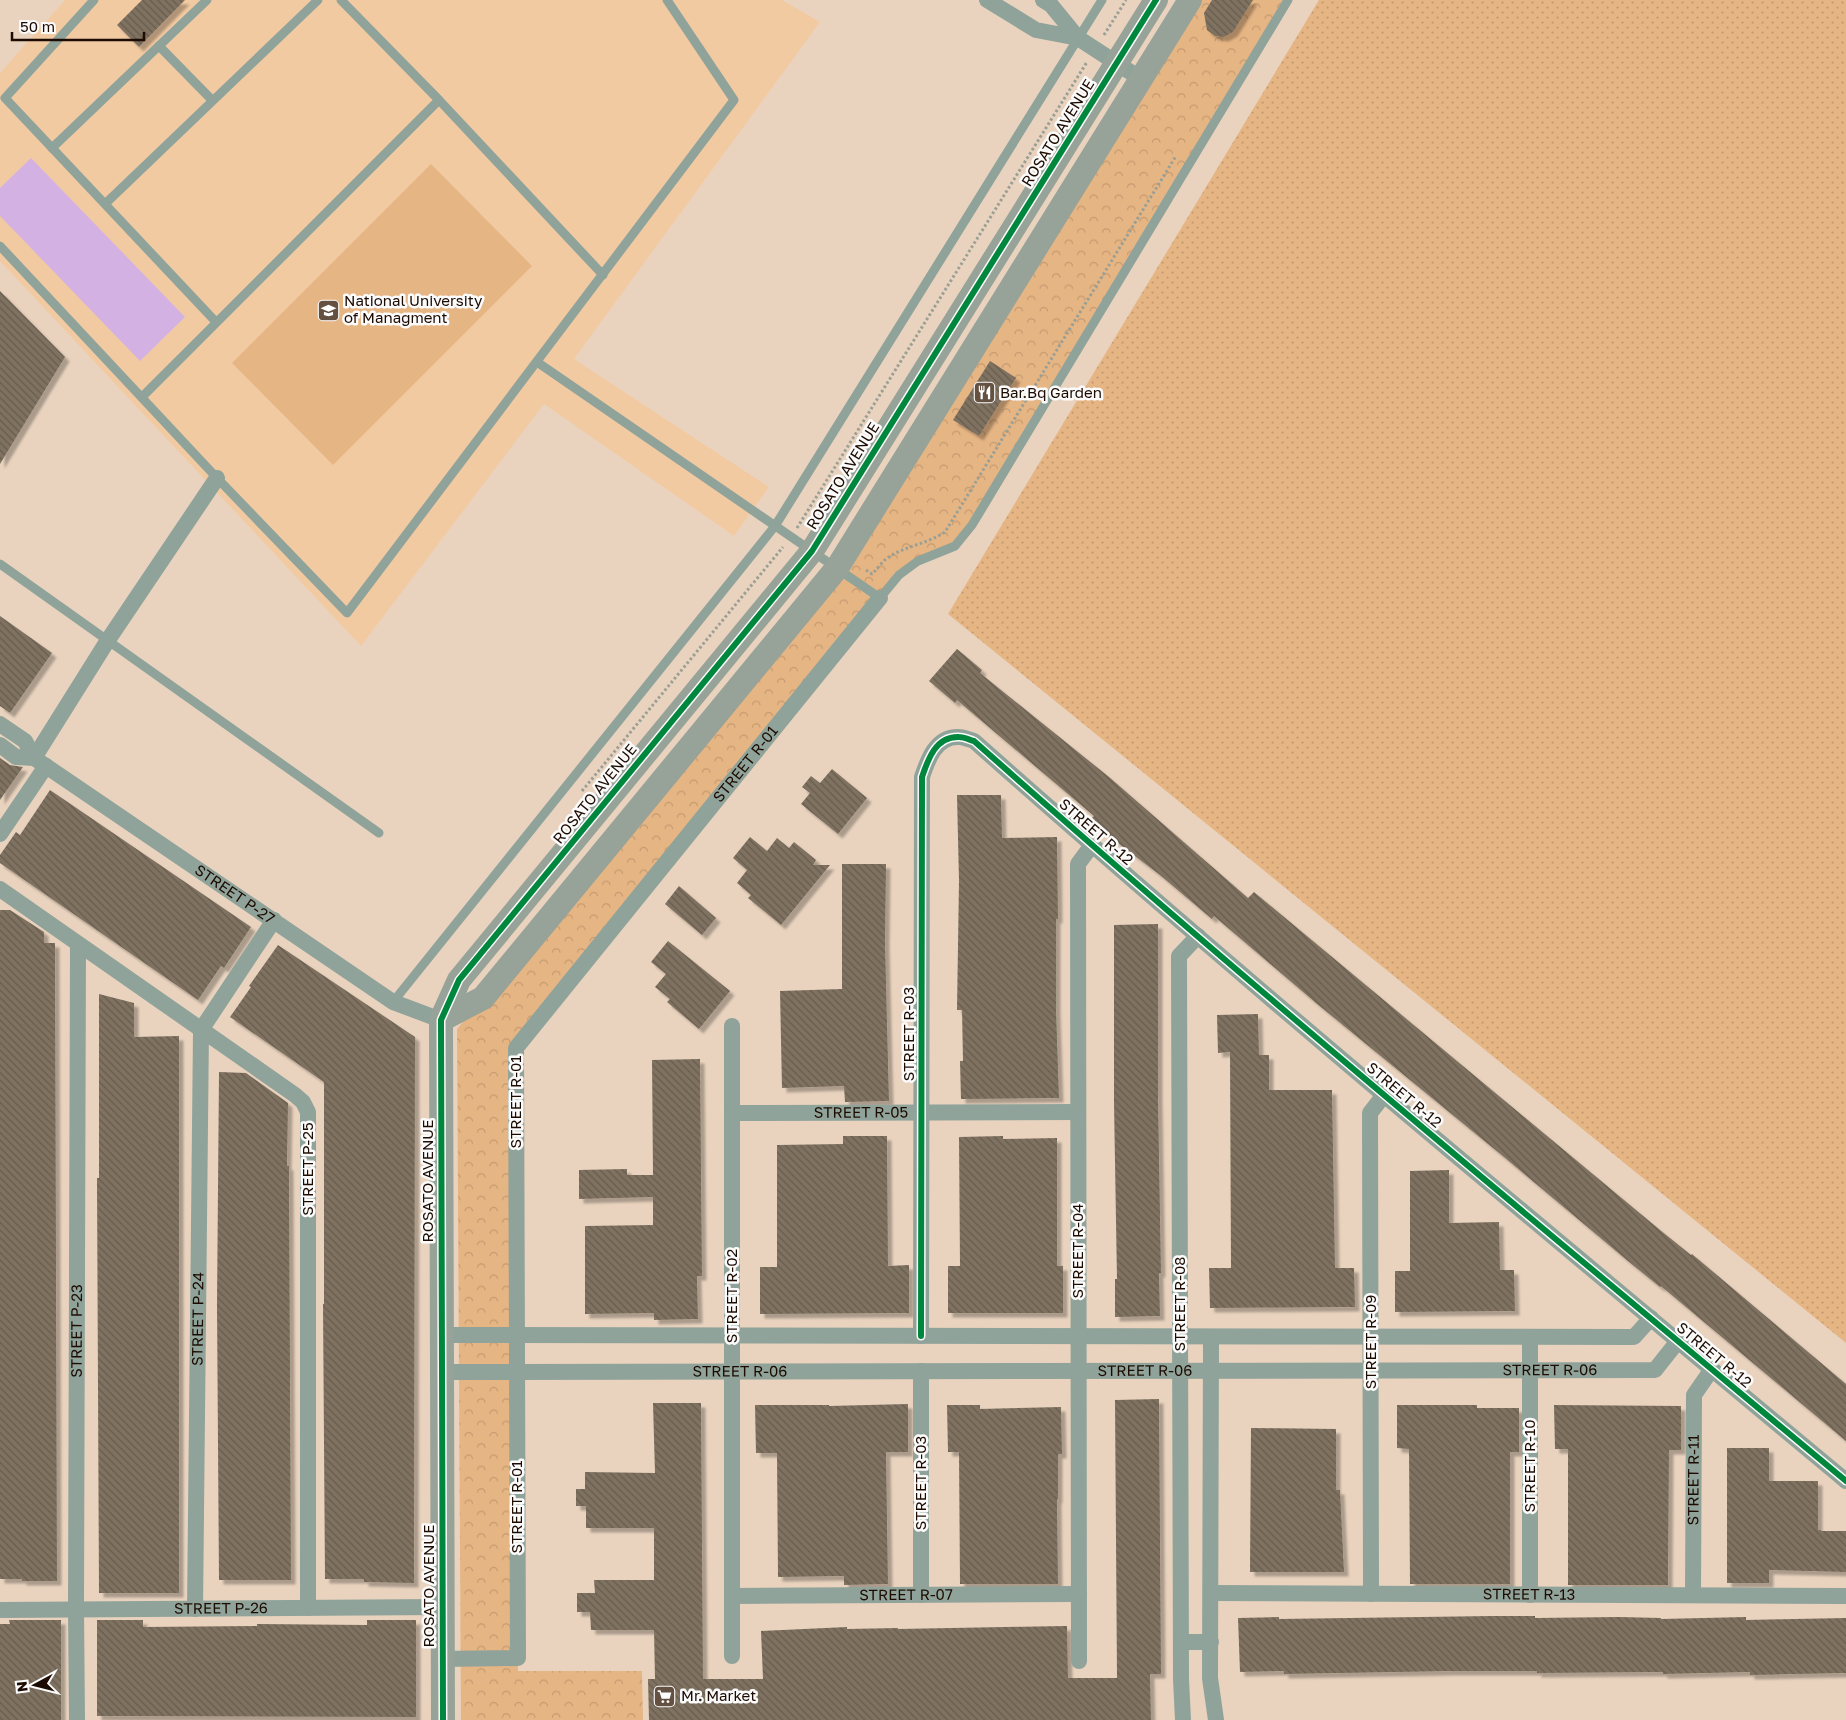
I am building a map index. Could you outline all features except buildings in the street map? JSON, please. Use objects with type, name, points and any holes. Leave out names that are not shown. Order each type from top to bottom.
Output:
[{"type":"street","points":[[987,0],[1036,30],[1078,38]]},
{"type":"street","points":[[1043,0],[1051,5],[1078,38],[1141,79]]},
{"type":"street","name":"ROSATO AVENUE","points":[[443,1720],[441,1607],[441,1020],[459,980],[812,551],[1156,0]]},
{"type":"street","points":[[441,1020],[483,998],[837,568],[1190,0]]},
{"type":"street","points":[[0,834],[108,640],[216,478]]},
{"type":"street","name":"STREET R-01","points":[[442,1659],[518,1658],[516,1048],[880,598]]},
{"type":"street","name":"STREET P-27","points":[[6,728],[25,741],[40,762],[393,1002],[441,1020]]},
{"type":"street","name":"STREET R-12","points":[[945,740],[959,737],[974,741],[1092,845],[1384,1095],[1846,1481]]},
{"type":"street","name":"STREET R-03","points":[[921,1336],[922,777],[930,754],[945,740]]},
{"type":"street","name":"STREET P-27","points":[[1,746],[16,757],[40,762]]},
{"type":"street","name":"STREET R-04","points":[[1079,1661],[1078,864],[1092,845]]},
{"type":"street","name":"STREET P-25","points":[[0,889],[304,1102],[308,1112],[308,1608]]},
{"type":"street","points":[[201,1030],[274,920]]},
{"type":"street","name":"STREET R-08","points":[[1183,1720],[1181,1679],[1178,956],[1198,936]]},
{"type":"street","name":"STREET P-23","points":[[77,1720],[78,944]]},
{"type":"street","name":"STREET R-02","points":[[732,1026],[732,1656]]},
{"type":"street","name":"STREET P-24","points":[[195,1608],[201,1030]]},
{"type":"street","name":"STREET R-09","points":[[1371,1594],[1370,1113],[1384,1095]]},
{"type":"street","name":"STREET R-05","points":[[733,1113],[1078,1112]]},
{"type":"street","points":[[441,1335],[1634,1337],[1651,1318]]},
{"type":"street","name":"STREET R-08","points":[[1211,1336],[1210,1678],[1216,1720]]},
{"type":"street","name":"STREET R-10","points":[[1530,1337],[1530,1594]]},
{"type":"street","name":"STREET R-06","points":[[441,1372],[1655,1370],[1678,1341]]},
{"type":"street","name":"STREET R-11","points":[[1693,1595],[1694,1395],[1712,1369]]},
{"type":"street","name":"STREET R-03","points":[[920,1594],[921,1371]]},
{"type":"street","name":"STREET R-07","points":[[732,1596],[1079,1594]]},
{"type":"street","name":"STREET R-13","points":[[1211,1594],[1846,1596]]},
{"type":"street","name":"STREET P-26","points":[[0,1610],[441,1607]]},
{"type":"street","points":[[1181,1642],[1211,1642]]},
{"type":"lane","points":[[94,0],[5,98],[216,322]]},
{"type":"lane","points":[[52,148],[207,0]]},
{"type":"lane","points":[[105,204],[318,0]]},
{"type":"lane","points":[[341,0],[439,100],[603,275]]},
{"type":"lane","points":[[0,246],[216,478],[347,613],[734,100],[667,0]]},
{"type":"lane","points":[[393,1002],[775,526],[1102,0]]},
{"type":"lane","points":[[537,362],[880,598],[898,575],[918,561],[955,546],[972,525],[1288,0]]},
{"type":"lane","points":[[159,46],[212,100]]},
{"type":"lane","points":[[142,397],[439,100]]},
{"type":"lane","points":[[0,564],[379,833]]},
{"type":"path","points":[[864,569],[872,574],[885,559],[945,532],[1177,155]]},
{"type":"shaded area","name":"National University of Managment","points":[[65,0],[782,0],[820,22],[574,359],[769,487],[734,536],[544,404],[361,646],[0,261],[0,73]]},
{"type":"shaded area","points":[[31,158],[185,317],[140,361],[0,216],[0,188]]},
{"type":"green space","points":[[1190,0],[1288,0],[955,546],[899,575],[516,1048],[518,1671],[642,1671],[643,1720],[461,1720],[457,1029],[837,568]]},
{"type":"green space","points":[[1319,0],[1846,0],[1846,1343],[948,614]]},
{"type":"green space","points":[[431,164],[532,266],[333,465],[232,363]]},
{"type":"cycle path","points":[[443,1720],[441,1020],[459,980],[812,551],[1156,0]]},
{"type":"cycle path","points":[[921,1336],[922,777],[930,756],[939,744],[944,740],[959,737],[974,741],[1298,1022],[1846,1481]]},
{"type":"place","name":"National University of Managment","points":[[328,310]]},
{"type":"place","name":"Bar.Bq Garden","points":[[984,393]]},
{"type":"place","name":"Mr. Market","points":[[665,1696]]}]
